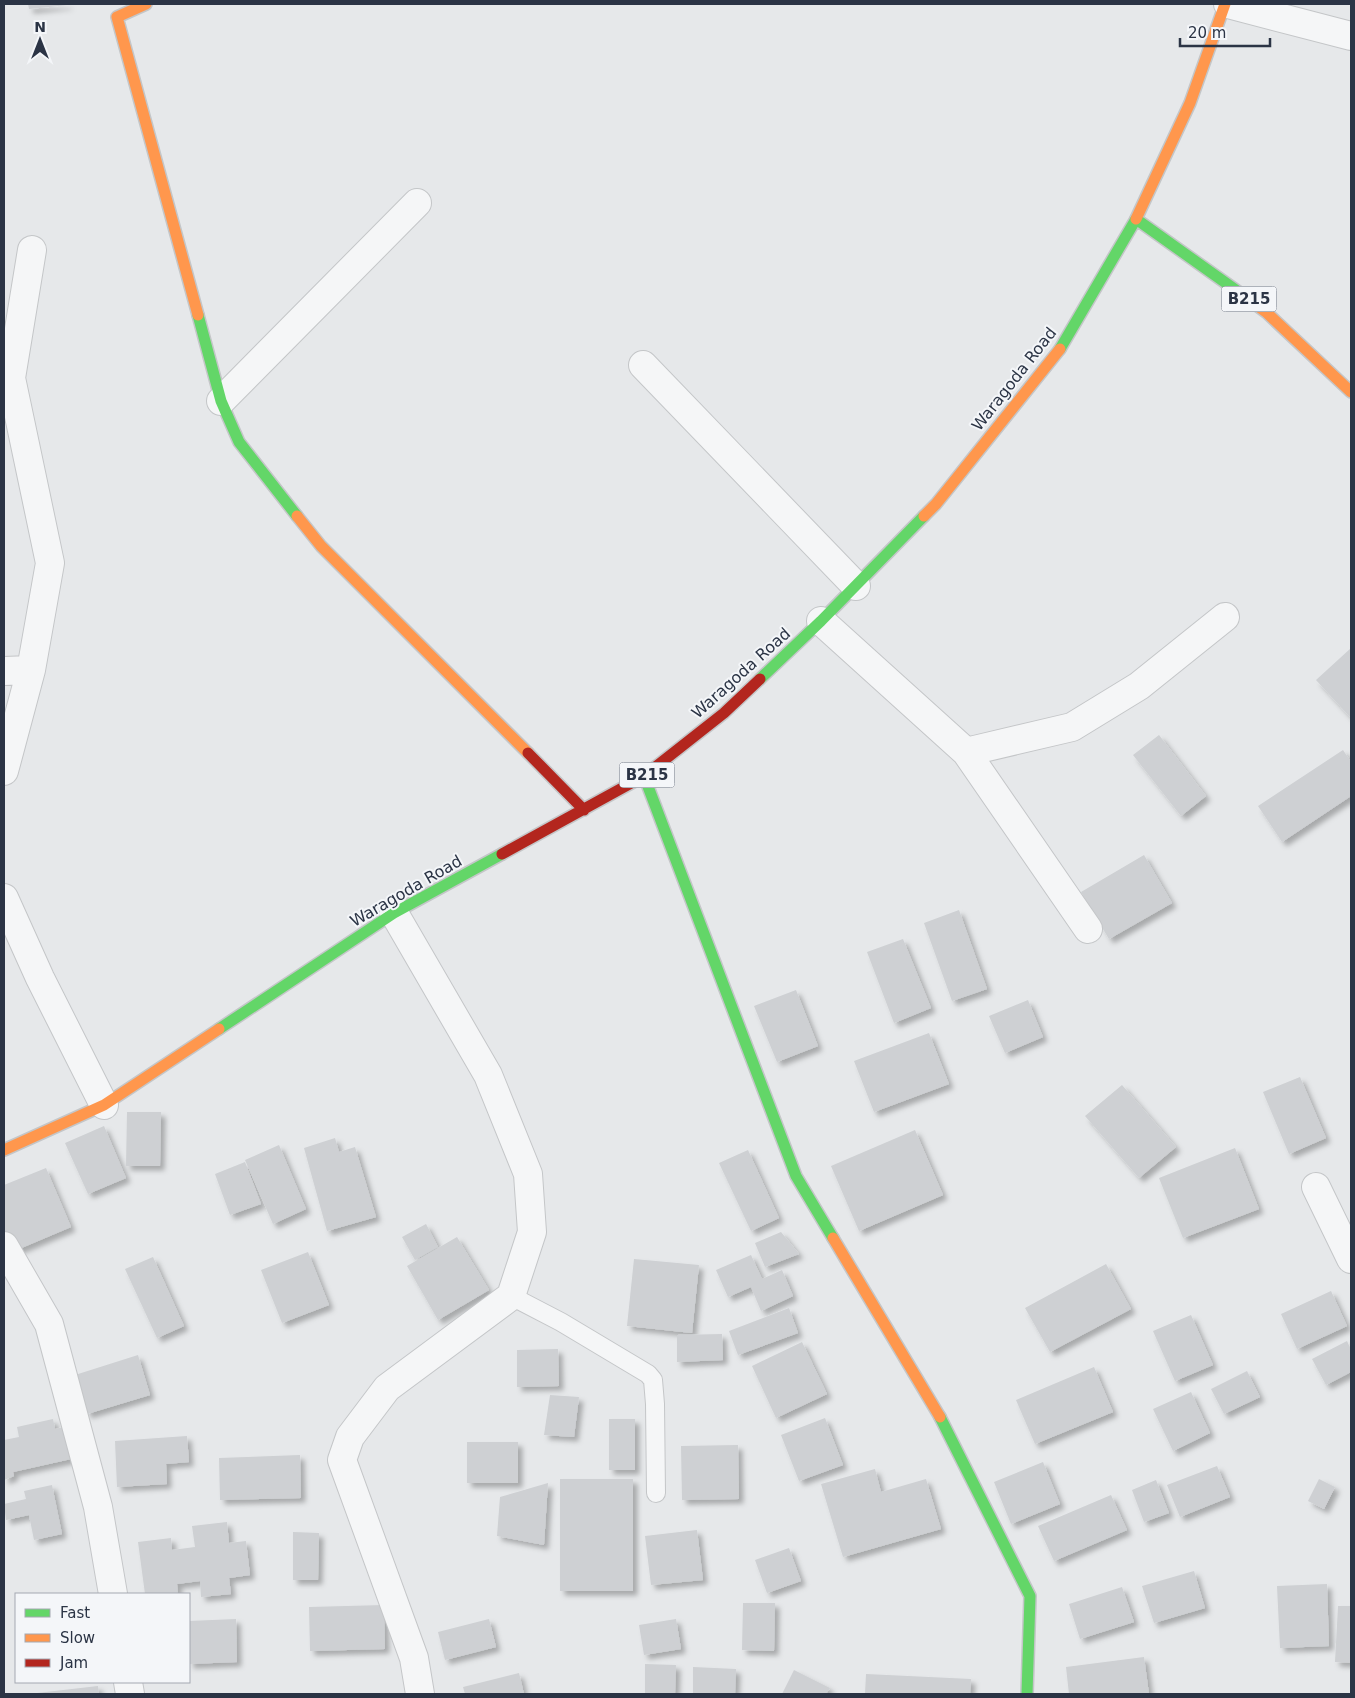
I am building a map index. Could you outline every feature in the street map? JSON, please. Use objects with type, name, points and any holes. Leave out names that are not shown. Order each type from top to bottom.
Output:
[{"type":"street","points":[[146,4],[118,17],[221,401],[238,442],[321,546],[584,810]]},
{"type":"street","points":[[1226,4],[1351,36]]},
{"type":"street","name":"Waragoda Road","points":[[4,1150],[104,1105],[394,914],[644,776],[724,713],[821,621],[936,504],[1065,342],[1136,219],[1190,103],[1226,4]]},
{"type":"street","points":[[221,401],[417,204]]},
{"type":"street","name":"B215","points":[[1136,219],[1266,312],[1351,392]]},
{"type":"street","points":[[4,771],[31,670],[50,563],[11,378],[32,250]]},
{"type":"street","points":[[643,365],[856,586]]},
{"type":"street","points":[[966,752],[1072,727],[1140,686],[1225,616]]},
{"type":"street","points":[[821,621],[966,752],[1088,929]]},
{"type":"street","points":[[4,670],[31,670]]},
{"type":"street","points":[[644,776],[796,1176],[942,1421],[1030,1596],[1027,1694]]},
{"type":"street","points":[[4,898],[40,978],[104,1105]]},
{"type":"street","points":[[394,914],[488,1075],[528,1174],[532,1232],[511,1296],[387,1388],[350,1437],[342,1460],[414,1658],[420,1694]]},
{"type":"street","points":[[1316,1186],[1351,1259]]},
{"type":"street","points":[[4,1246],[49,1324],[98,1507],[113,1593]]},
{"type":"lane","points":[[511,1296],[569,1327],[648,1374],[653,1380],[656,1493]]},
{"type":"building","points":[[28,4],[68,4],[68,5],[29,9]]},
{"type":"building","points":[[1351,648],[1351,718],[1316,680]]},
{"type":"building","points":[[1159,735],[1206,796],[1181,816],[1133,755]]},
{"type":"building","points":[[1343,750],[1351,762],[1351,796],[1282,842],[1258,806]]},
{"type":"building","points":[[1144,855],[1172,903],[1109,939],[1081,892]]},
{"type":"building","points":[[959,910],[987,989],[952,1001],[924,923]]},
{"type":"building","points":[[903,939],[931,1008],[894,1023],[867,952]]},
{"type":"building","points":[[796,990],[818,1046],[777,1062],[754,1006]]},
{"type":"building","points":[[1028,1000],[1043,1037],[1005,1053],[989,1016]]},
{"type":"building","points":[[929,1033],[949,1084],[874,1112],[854,1061]]},
{"type":"building","points":[[1300,1077],[1326,1138],[1289,1154],[1263,1092]]},
{"type":"building","points":[[1122,1085],[1176,1147],[1139,1178],[1085,1116]]},
{"type":"building","points":[[127,1112],[161,1112],[160,1166],[126,1166]]},
{"type":"building","points":[[104,1126],[126,1178],[88,1194],[65,1143]]},
{"type":"building","points":[[915,1130],[943,1195],[859,1231],[831,1166]]},
{"type":"building","points":[[335,1138],[339,1152],[355,1147],[376,1217],[327,1231],[304,1148]]},
{"type":"building","points":[[279,1145],[306,1209],[273,1224],[245,1160]]},
{"type":"building","points":[[1235,1148],[1259,1209],[1183,1238],[1159,1178]]},
{"type":"building","points":[[748,1150],[779,1218],[751,1231],[719,1163]]},
{"type":"building","points":[[245,1162],[261,1204],[230,1215],[215,1174]]},
{"type":"building","points":[[46,1168],[71,1227],[12,1252],[4,1233],[4,1185]]},
{"type":"building","points":[[426,1224],[438,1247],[415,1260],[402,1237]]},
{"type":"building","points":[[781,1232],[799,1254],[765,1267],[755,1243]]},
{"type":"building","points":[[457,1237],[489,1290],[438,1320],[407,1266]]},
{"type":"building","points":[[308,1252],[329,1305],[282,1323],[261,1270]]},
{"type":"building","points":[[751,1255],[762,1279],[782,1270],[793,1296],[761,1311],[751,1287],[728,1297],[716,1270]]},
{"type":"building","points":[[153,1257],[184,1326],[157,1338],[125,1269]]},
{"type":"building","points":[[634,1259],[699,1265],[692,1333],[627,1326]]},
{"type":"building","points":[[1106,1264],[1131,1309],[1050,1352],[1025,1308]]},
{"type":"building","points":[[1331,1291],[1347,1326],[1297,1349],[1281,1314]]},
{"type":"building","points":[[789,1308],[798,1333],[738,1355],[729,1331]]},
{"type":"building","points":[[1191,1315],[1213,1365],[1175,1381],[1153,1331]]},
{"type":"building","points":[[722,1334],[723,1360],[677,1362],[677,1335]]},
{"type":"building","points":[[1347,1341],[1351,1350],[1351,1372],[1326,1385],[1312,1359]]},
{"type":"building","points":[[802,1342],[827,1394],[776,1418],[752,1366]]},
{"type":"building","points":[[558,1349],[559,1386],[517,1387],[517,1350]]},
{"type":"building","points":[[138,1355],[150,1395],[87,1414],[75,1375]]},
{"type":"building","points":[[1094,1367],[1113,1412],[1035,1444],[1016,1400]]},
{"type":"building","points":[[1247,1371],[1260,1397],[1224,1414],[1211,1389]]},
{"type":"building","points":[[1191,1392],[1210,1433],[1173,1451],[1153,1409]]},
{"type":"building","points":[[550,1395],[579,1397],[574,1437],[544,1435]]},
{"type":"building","points":[[825,1418],[843,1465],[799,1481],[781,1435]]},
{"type":"building","points":[[53,1419],[55,1429],[64,1427],[71,1459],[13,1472],[14,1476],[4,1480],[4,1440],[19,1437],[17,1427]]},
{"type":"building","points":[[609,1419],[635,1419],[635,1470],[609,1470]]},
{"type":"building","points":[[187,1436],[189,1462],[166,1464],[167,1484],[117,1487],[115,1441]]},
{"type":"building","points":[[467,1442],[518,1442],[518,1483],[467,1483]]},
{"type":"building","points":[[738,1445],[739,1499],[682,1500],[681,1446]]},
{"type":"building","points":[[300,1455],[301,1498],[220,1500],[219,1458]]},
{"type":"building","points":[[1043,1462],[1060,1504],[1011,1524],[994,1482]]},
{"type":"building","points":[[1217,1466],[1230,1497],[1180,1517],[1167,1485]]},
{"type":"building","points":[[875,1469],[881,1492],[926,1479],[941,1529],[843,1557],[821,1484]]},
{"type":"building","points":[[560,1479],[633,1479],[633,1591],[560,1591]]},
{"type":"building","points":[[1319,1479],[1335,1487],[1324,1509],[1308,1501]]},
{"type":"building","points":[[1156,1480],[1169,1513],[1144,1522],[1132,1490]]},
{"type":"building","points":[[548,1483],[544,1545],[497,1536],[500,1497]]},
{"type":"building","points":[[52,1485],[62,1534],[34,1540],[29,1515],[6,1520],[4,1504],[26,1499],[24,1491]]},
{"type":"building","points":[[1111,1495],[1127,1530],[1054,1561],[1038,1526]]},
{"type":"building","points":[[227,1522],[229,1543],[246,1541],[250,1575],[229,1578],[231,1594],[201,1597],[200,1581],[177,1584],[178,1593],[145,1593],[138,1542],[171,1538],[172,1550],[195,1547],[192,1526]]},
{"type":"building","points":[[697,1530],[703,1580],[651,1585],[645,1536]]},
{"type":"building","points":[[293,1532],[319,1533],[318,1580],[293,1580]]},
{"type":"building","points":[[789,1548],[801,1581],[767,1593],[755,1560]]},
{"type":"building","points":[[1194,1571],[1205,1608],[1154,1623],[1142,1586]]},
{"type":"building","points":[[1327,1584],[1329,1646],[1280,1648],[1277,1586]]},
{"type":"building","points":[[1122,1587],[1134,1622],[1080,1639],[1069,1604]]},
{"type":"building","points":[[743,1603],[775,1603],[774,1651],[742,1650]]},
{"type":"building","points":[[384,1605],[385,1649],[310,1651],[309,1607]]},
{"type":"building","points":[[1338,1606],[1351,1606],[1351,1663],[1335,1662]]},
{"type":"building","points":[[236,1619],[237,1662],[190,1664],[190,1621]]},
{"type":"building","points":[[489,1619],[496,1647],[445,1660],[438,1632]]},
{"type":"building","points":[[676,1619],[681,1649],[644,1655],[639,1625]]},
{"type":"building","points":[[1144,1657],[1149,1694],[1069,1694],[1066,1667]]},
{"type":"building","points":[[645,1664],[676,1665],[675,1694],[645,1694]]},
{"type":"building","points":[[693,1667],[736,1669],[735,1694],[693,1694]]},
{"type":"building","points":[[794,1670],[830,1688],[826,1694],[782,1694]]},
{"type":"building","points":[[519,1673],[524,1694],[465,1694],[463,1687]]},
{"type":"building","points":[[866,1674],[971,1679],[970,1694],[865,1694]]},
{"type":"building","points":[[98,1686],[99,1694],[37,1694],[37,1693]]},
{"type":"traffic: fast","points":[[1060,349],[1136,219],[1247,298]]},
{"type":"traffic: fast","points":[[198,315],[221,401],[239,442],[297,516]]},
{"type":"traffic: fast","points":[[760,679],[821,621],[924,516]]},
{"type":"traffic: fast","points":[[644,776],[796,1176],[833,1238]]},
{"type":"traffic: fast","points":[[219,1029],[394,913],[502,854]]},
{"type":"traffic: fast","points":[[940,1417],[1030,1596],[1027,1694]]},
{"type":"traffic: slow","points":[[146,4],[117,17],[198,315]]},
{"type":"traffic: slow","points":[[1136,219],[1190,103],[1225,4]]},
{"type":"traffic: slow","points":[[1247,298],[1266,312],[1351,392]]},
{"type":"traffic: slow","points":[[924,516],[936,504],[1060,349]]},
{"type":"traffic: slow","points":[[297,516],[321,546],[528,753]]},
{"type":"traffic: slow","points":[[4,1150],[104,1105],[219,1029]]},
{"type":"traffic: slow","points":[[833,1238],[940,1417]]},
{"type":"traffic: jam","points":[[502,854],[644,776],[724,713],[760,679]]},
{"type":"traffic: jam","points":[[528,753],[584,810]]}]
